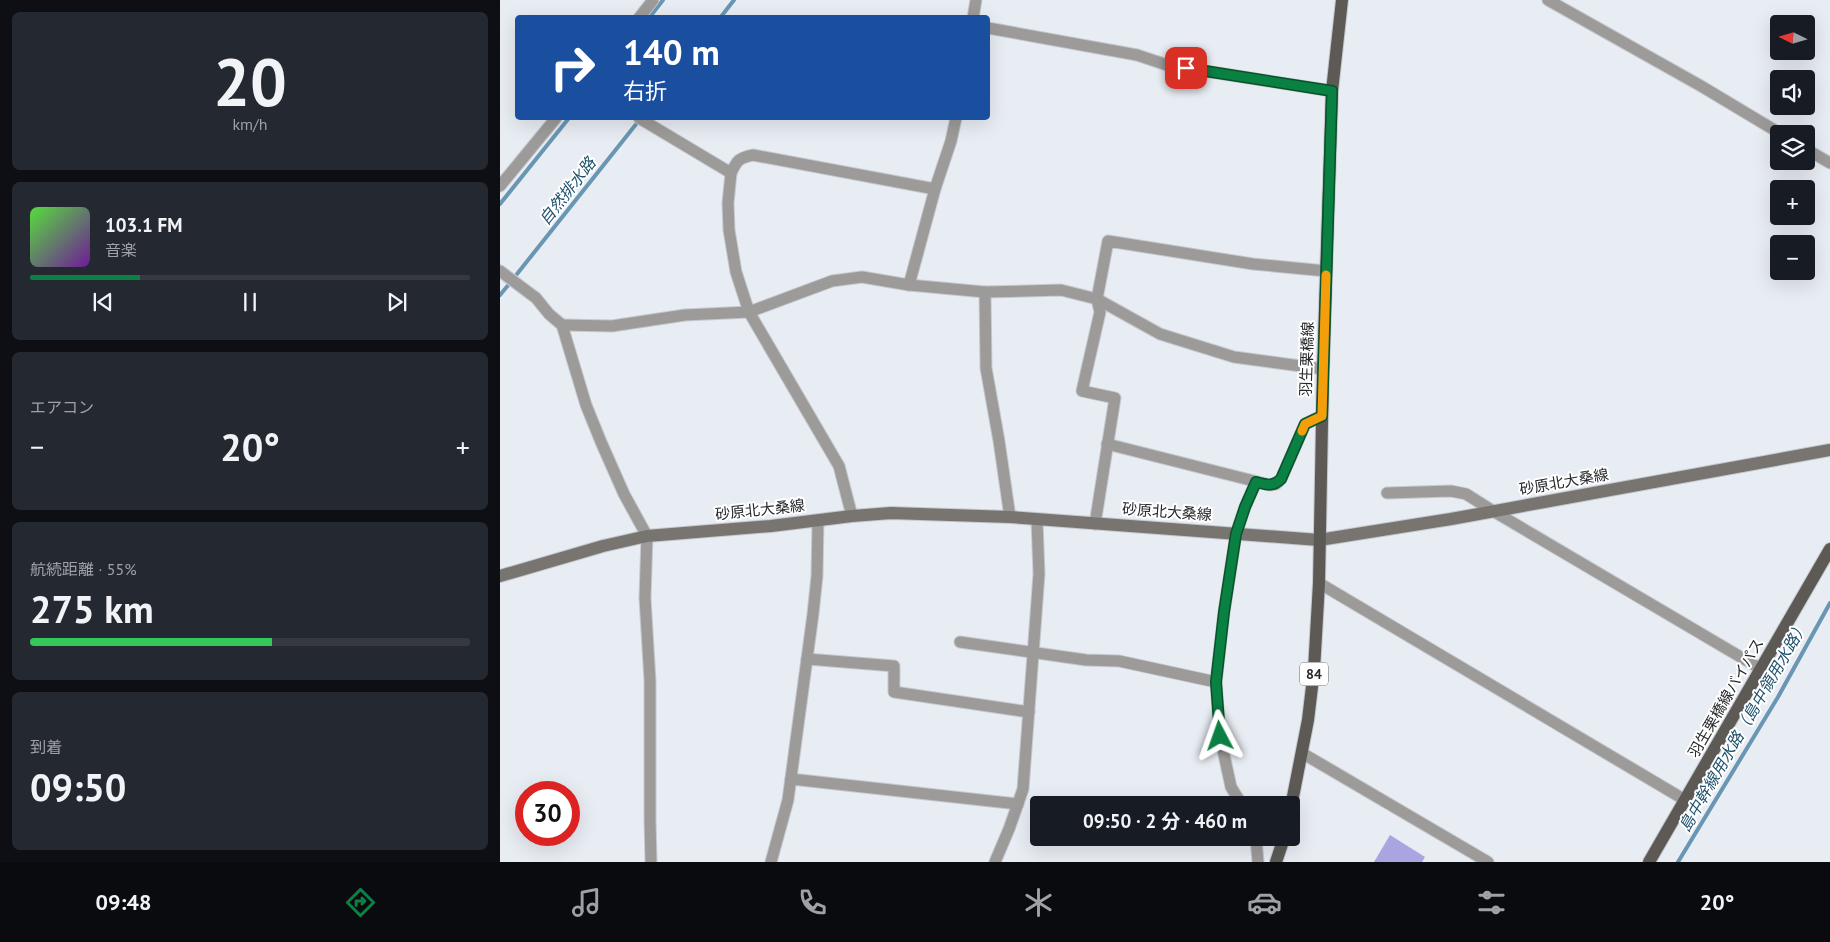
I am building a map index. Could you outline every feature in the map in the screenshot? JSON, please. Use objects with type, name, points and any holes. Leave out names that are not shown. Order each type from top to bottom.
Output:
[{"type":"main road","name":"羽生栗橋線","points":[[1293,796],[1302,753],[1314,670],[1319,583],[1323,369],[1332,91],[1342,0]]},
{"type":"main road","name":"砂原北大桑線","points":[[500,576],[603,546],[648,536],[771,526],[891,513],[1010,517],[1319,540],[1493,511],[1830,450]]},
{"type":"main road","name":"羽生栗橋線バイパス","points":[[1649,862],[1830,549]]},
{"type":"main road","points":[[1276,862],[1281,846]]},
{"type":"street","points":[[641,15],[653,0]]},
{"type":"street","points":[[974,15],[976,0]]},
{"type":"street","points":[[1548,0],[1701,86],[1770,127]]},
{"type":"street","points":[[990,28],[1137,55],[1167,65],[1332,91]]},
{"type":"street","points":[[500,186],[554,120]]},
{"type":"street","points":[[642,120],[731,173]]},
{"type":"street","points":[[909,285],[956,120]]},
{"type":"street","points":[[1815,154],[1830,163]]},
{"type":"street","points":[[852,516],[839,466],[749,312],[736,272],[729,230],[728,203],[731,173],[736,161],[744,157],[753,156],[935,189]]},
{"type":"street","points":[[1094,524],[1115,398],[1082,391],[1100,312],[1097,299],[1108,241],[1254,264],[1326,271]]},
{"type":"street","points":[[500,271],[536,298],[549,314],[562,325],[586,405],[601,442],[624,494],[648,536],[645,598],[650,681],[650,820],[652,862]]},
{"type":"street","points":[[562,325],[612,326],[685,314],[749,312],[832,281],[862,277],[909,285],[984,292],[1061,290],[1097,299],[1141,325],[1170,337],[1234,357],[1323,369]]},
{"type":"street","points":[[984,292],[986,368],[1010,517]]},
{"type":"street","points":[[1108,444],[1270,485],[1276,484],[1281,479],[1305,424],[1322,416]]},
{"type":"street","points":[[1236,796],[1231,787],[1220,736],[1216,682],[1236,534],[1256,482]]},
{"type":"street","points":[[1387,493],[1451,492],[1466,494],[1761,669]]},
{"type":"street","points":[[771,862],[788,800],[791,779],[817,576],[818,520]]},
{"type":"street","points":[[995,862],[1010,829],[1023,789],[1039,574],[1037,520]]},
{"type":"street","points":[[1319,583],[1685,800]]},
{"type":"street","points":[[960,642],[1086,660],[1118,660],[1216,682]]},
{"type":"street","points":[[807,659],[894,666],[894,692],[1029,712]]},
{"type":"street","points":[[1302,753],[1488,862]]},
{"type":"street","points":[[791,779],[1018,804]]},
{"type":"street","points":[[1257,846],[1258,862]]},
{"type":"building","points":[[1390,835],[1425,857],[1422,862],[1374,862]]},
{"type":"waterway","points":[[651,15],[663,0]]},
{"type":"waterway","name":"自然排水路","points":[[722,15],[734,0]]},
{"type":"waterway","points":[[500,204],[567,120]]},
{"type":"waterway","name":"自然排水路","points":[[517,274],[637,123]]},
{"type":"waterway","name":"自然排水路","points":[[500,295],[510,283]]},
{"type":"waterway","name":"島中幹線用水路（島中領用水路）","points":[[1678,862],[1778,697],[1830,603]]},
{"type":"slow traffic","points":[[1302,431],[1305,424],[1322,416],[1326,275]]},
{"type":"route","points":[[1186,68],[1332,91],[1322,416],[1305,424],[1281,479],[1276,484],[1270,485],[1256,482],[1236,534],[1216,682],[1220,736]]}]
